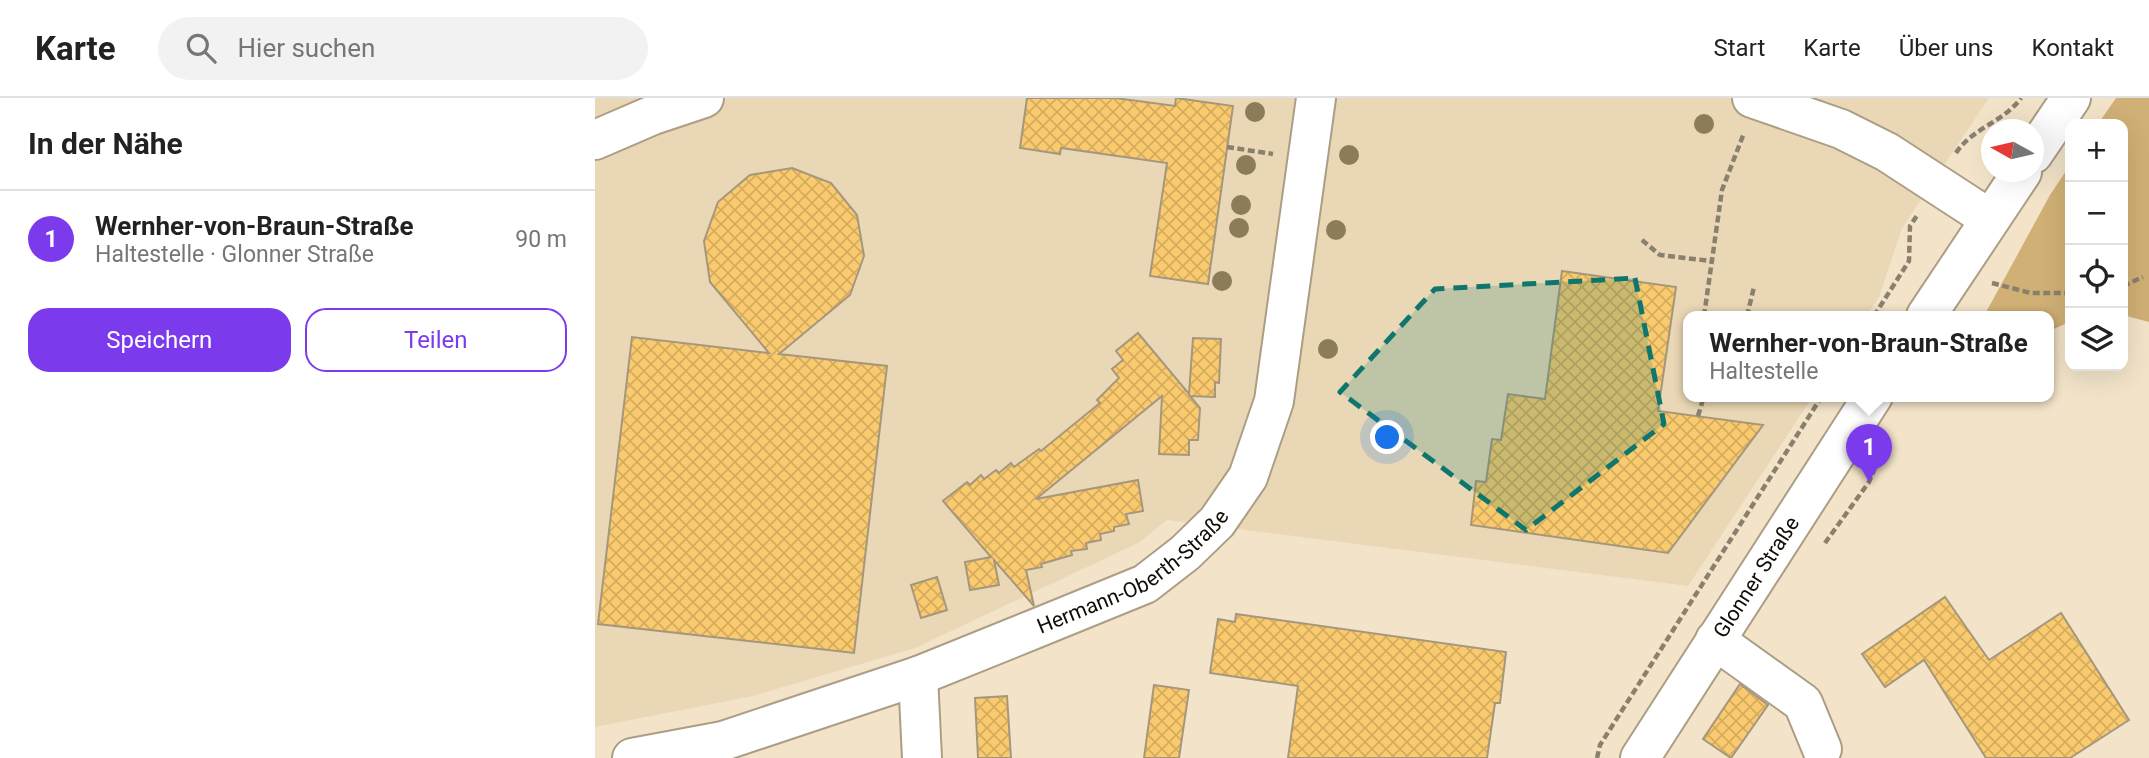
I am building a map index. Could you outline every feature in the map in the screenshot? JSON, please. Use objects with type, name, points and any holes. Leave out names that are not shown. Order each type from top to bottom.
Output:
[{"type":"street","points":[[595,140],[653,114],[703,98]]},
{"type":"street","name":"Hermann-Oberth-Straße","points":[[632,758],[723,741],[918,676],[1145,584],[1185,553],[1217,522],[1248,477],[1274,401],[1316,98]]},
{"type":"street","points":[[2044,138],[2071,98]]},
{"type":"street","points":[[1754,99],[1842,129],[1887,152],[1990,219]]},
{"type":"street","points":[[1929,311],[2015,182]]},
{"type":"street","name":"Glonner Straße","points":[[1640,758],[1869,402]]},
{"type":"street","points":[[1715,640],[1803,704],[1822,748]]},
{"type":"street","points":[[918,676],[922,758]]},
{"type":"path","points":[[1877,311],[1909,261],[1910,226],[1964,141],[2013,110],[2021,98]]},
{"type":"path","points":[[1705,311],[1722,190],[1754,99]]},
{"type":"path","points":[[1227,147],[1259,152]]},
{"type":"path","points":[[1642,240],[1660,255],[1711,261]]},
{"type":"path","points":[[2128,284],[2143,277]]},
{"type":"path","points":[[1988,281],[2031,293],[2065,293]]},
{"type":"path","points":[[1748,311],[1753,288]]},
{"type":"path","points":[[1698,416],[1702,402]]},
{"type":"path","points":[[1597,758],[1600,746],[1645,673],[1818,402]]},
{"type":"highlighted area","points":[[1635,278],[1664,424],[1526,530],[1340,392],[1435,289]]},
{"type":"shaded area","points":[[595,98],[1989,98],[1902,228],[1879,297],[1869,311],[1683,311],[1683,402],[1809,402],[1688,586],[1167,520],[1140,542],[915,648],[753,696],[595,727]]},
{"type":"shaded area","points":[[2116,98],[2149,98],[2149,322],[2128,316],[2128,119],[2101,119]]},
{"type":"shaded area","points":[[2065,172],[2065,324],[2054,329],[2054,311],[1987,311]]},
{"type":"building","points":[[1027,98],[1115,98],[1175,106],[1176,98],[1233,106],[1208,284],[1150,276],[1167,163],[1061,148],[1060,154],[1020,148]]},
{"type":"building","points":[[792,168],[831,183],[857,215],[864,256],[850,295],[779,354],[887,366],[854,653],[598,624],[632,337],[769,353],[710,282],[704,241],[718,202],[750,175]]},
{"type":"building","points":[[1562,271],[1676,287],[1658,411],[1763,425],[1668,553],[1471,525],[1476,481],[1486,482],[1492,439],[1501,440],[1508,394],[1545,399]]},
{"type":"building","points":[[1138,333],[1189,394],[1193,338],[1221,339],[1219,383],[1215,382],[1215,397],[1190,396],[1200,408],[1198,440],[1189,440],[1189,455],[1159,454],[1162,396],[1036,499],[1138,480],[1143,511],[1126,514],[1129,524],[1100,534],[1101,540],[1086,543],[1087,549],[1071,551],[1072,555],[1041,564],[1042,567],[1026,570],[1034,606],[994,560],[999,585],[970,590],[965,562],[991,557],[943,501],[967,482],[970,485],[981,475],[984,479],[996,470],[999,473],[1011,463],[1014,467],[1039,449],[1041,451],[1100,403],[1097,400],[1119,378],[1112,369],[1123,360],[1116,351]]},
{"type":"building","points":[[937,577],[947,610],[921,618],[911,585]]},
{"type":"building","points":[[1945,597],[1989,660],[2061,613],[2129,720],[2070,758],[1986,758],[1924,660],[1885,687],[1862,654]]},
{"type":"building","points":[[1236,614],[1506,652],[1500,703],[1495,703],[1487,758],[1288,758],[1298,686],[1210,673],[1218,619],[1235,622]]},
{"type":"building","points":[[1740,684],[1768,705],[1731,758],[1703,739]]},
{"type":"building","points":[[1154,685],[1189,690],[1179,758],[1144,758]]},
{"type":"building","points":[[1007,696],[1011,758],[978,758],[975,698]]},
{"type":"place","name":"Wernher-von-Braun-Straße","points":[[1869,482]]}]
